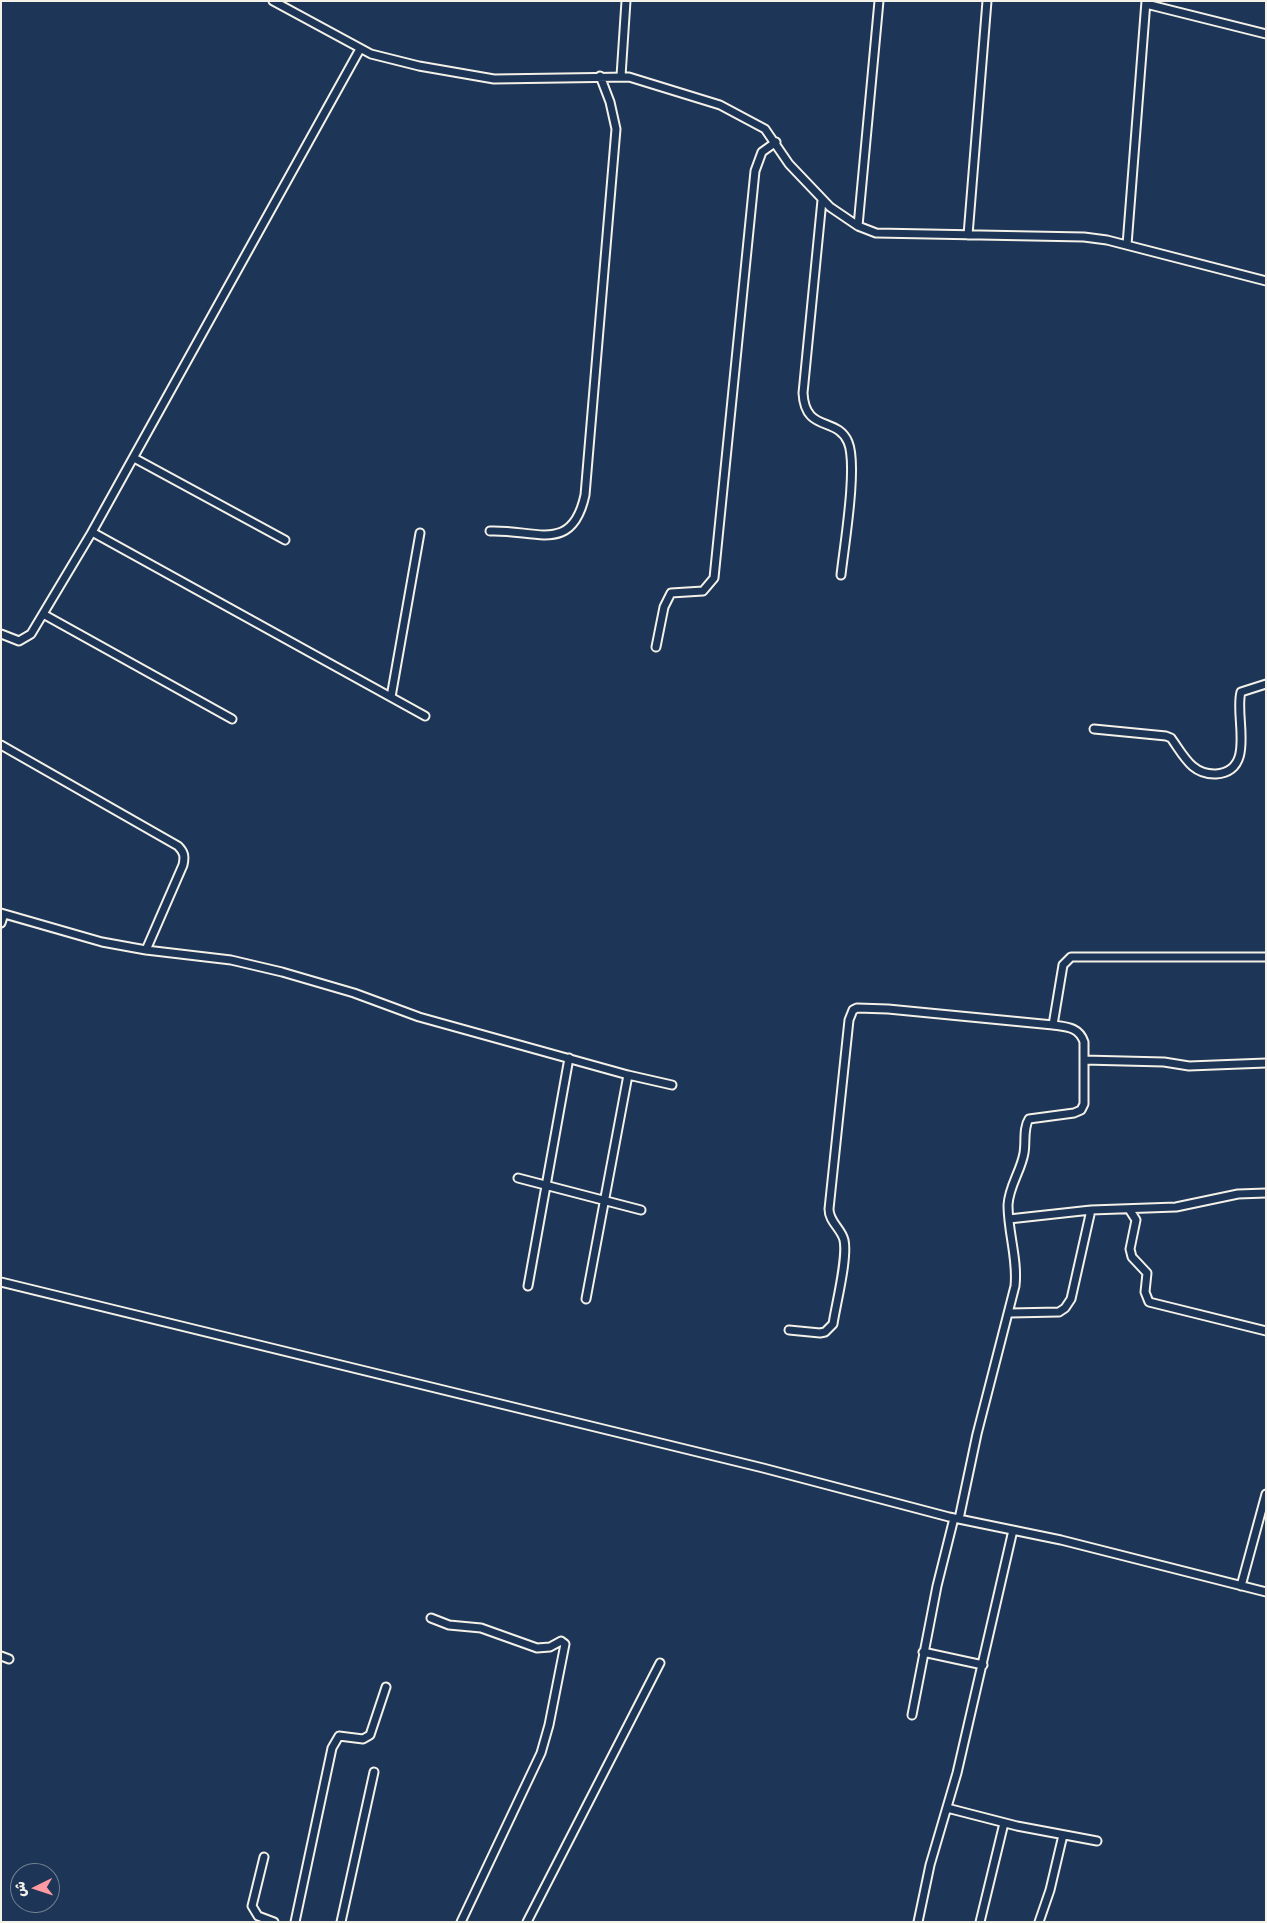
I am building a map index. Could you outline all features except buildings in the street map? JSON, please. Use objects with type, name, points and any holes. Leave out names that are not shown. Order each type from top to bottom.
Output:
[{"type":"street","points":[[273,1],[360,49],[383,58],[494,79],[621,76],[639,79],[720,105],[758,124],[776,142],[789,164],[822,200],[858,226],[886,234],[1084,237],[1127,244],[1266,281]]},
{"type":"street","points":[[621,76],[626,1]]},
{"type":"street","points":[[858,226],[879,1]]},
{"type":"street","points":[[968,235],[987,1]]},
{"type":"street","points":[[1127,244],[1146,3],[1266,34]]},
{"type":"street","points":[[1,634],[12,639],[23,640],[31,634],[134,458],[360,49]]},
{"type":"street","points":[[490,531],[515,531],[553,536],[564,533],[572,526],[582,510],[585,495],[616,129],[610,102],[600,76]]},
{"type":"street","points":[[656,647],[664,607],[671,593],[703,591],[714,578],[755,172],[762,152],[776,142]]},
{"type":"street","points":[[822,200],[803,393],[807,412],[812,417],[844,435],[851,448],[852,468],[841,575]]},
{"type":"street","points":[[134,458],[285,540]]},
{"type":"street","points":[[92,532],[424,716]]},
{"type":"street","points":[[391,697],[420,533]]},
{"type":"street","points":[[42,614],[232,719]]},
{"type":"street","points":[[1094,729],[1171,738],[1192,768],[1207,774],[1225,773],[1233,768],[1241,752],[1242,692],[1266,684]]},
{"type":"street","points":[[1,745],[178,846],[182,851],[184,856],[183,865],[146,950]]},
{"type":"street","points":[[1,923],[2,913],[102,942],[146,950],[230,960],[282,972],[354,993],[419,1016],[628,1075],[672,1085]]},
{"type":"street","points":[[1053,1025],[1063,965],[1071,957],[1266,957]]},
{"type":"street","points":[[789,1330],[824,1332],[833,1324],[845,1251],[842,1234],[831,1219],[829,1209],[849,1020],[853,1010],[857,1008],[888,1009],[1053,1025],[1076,1029],[1081,1034],[1084,1042],[1084,1104],[1080,1110],[1074,1113],[1029,1119],[1027,1121],[1024,1154],[1009,1196],[1009,1219],[1016,1272],[1010,1313],[977,1434],[923,1652],[912,1714]]},
{"type":"street","points":[[528,1286],[569,1058]]},
{"type":"street","points":[[1084,1060],[1164,1062],[1189,1066],[1266,1063]]},
{"type":"street","points":[[586,1299],[628,1075]]},
{"type":"street","points":[[518,1178],[641,1210]]},
{"type":"street","points":[[1009,1219],[1092,1210],[1176,1207],[1238,1194],[1266,1193]]},
{"type":"street","points":[[1129,1209],[1136,1220],[1130,1240],[1130,1249],[1132,1257],[1147,1273],[1145,1292],[1149,1302],[1266,1331]]},
{"type":"street","points":[[1010,1313],[1058,1312],[1065,1308],[1071,1299],[1092,1210]]},
{"type":"street","points":[[1,1282],[763,1468],[957,1519],[1061,1540],[1266,1592]]},
{"type":"street","points":[[1241,1586],[1266,1494]]},
{"type":"street","points":[[918,1922],[930,1865],[947,1808],[983,1665],[1013,1530]]},
{"type":"street","points":[[431,1618],[450,1625],[481,1628],[537,1648],[550,1647],[561,1641],[565,1644],[549,1726],[541,1753],[461,1922]]},
{"type":"street","points":[[923,1652],[983,1665]]},
{"type":"street","points":[[1,1656],[9,1658]]},
{"type":"street","points":[[527,1922],[660,1663]]},
{"type":"street","points":[[295,1922],[332,1748],[339,1736],[363,1738],[370,1735],[386,1687]]},
{"type":"street","points":[[342,1922],[374,1772]]},
{"type":"street","points":[[947,1808],[1004,1823],[1097,1841]]},
{"type":"street","points":[[980,1922],[1004,1823]]},
{"type":"street","points":[[1039,1922],[1050,1890],[1062,1835]]},
{"type":"street","points":[[264,1857],[252,1906],[258,1916],[274,1922]]}]
